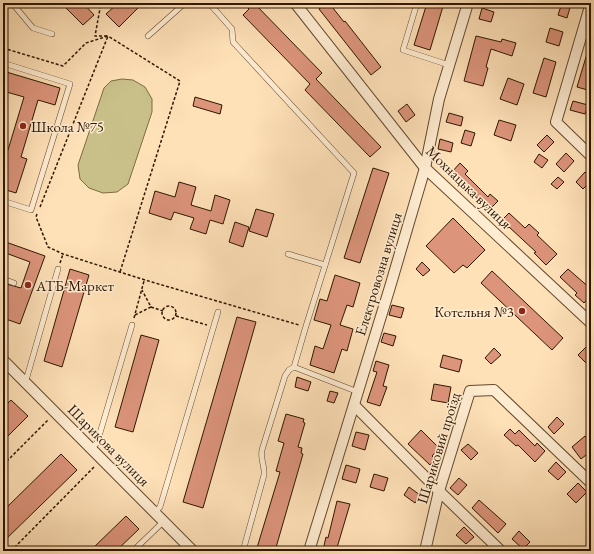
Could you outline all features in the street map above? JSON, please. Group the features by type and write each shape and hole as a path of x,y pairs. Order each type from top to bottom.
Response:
{"street":[{"name":"Мохнацька вулиця","path":"295,3 424,168 591,323"},
{"name":"Електровозна вулиця","path":"309,551 390,287 424,168 439,99 468,3"},
{"path":"591,3 556,122 591,156"},
{"name":"Шарикова вулиця","path":"3,360 193,551"},
{"name":"Шариковий проїзд","path":"425,551 439,491 470,391 494,390 591,483"},
{"path":"354,404 439,491 501,551"}],"lane":[{"path":"12,3 34,28 52,34"},
{"path":"148,36 185,3"},
{"path":"209,3 232,29 233,42 354,173 294,367 289,370 285,376 262,450 261,457 265,467 264,475 242,551"},
{"path":"417,3 403,50 449,65"},
{"path":"3,63 70,84 31,210 3,201"},
{"path":"288,254 325,265"},
{"path":"24,381 27,377 58,269"},
{"path":"3,279 14,283"},
{"path":"155,512 160,507 218,312"},
{"path":"91,448 97,443 132,325"},
{"path":"294,367 358,392"},
{"path":"133,551 164,521"}],"path":[{"path":"101,3 95,36 108,36 180,81 120,272"},
{"path":"3,48 63,66 86,43 108,36"},
{"path":"108,36 36,217 48,247 63,254 145,280 306,326"},
{"path":"58,269 63,254"},
{"path":"132,325 145,280"},
{"path":"142,289 151,307 163,311"},
{"path":"163,311 165,308 172,306 175,309 176,316"},
{"path":"135,315 151,307"},
{"path":"163,311 163,316 168,320 173,320 176,316"},
{"path":"176,316 213,327"},
{"path":"3,465 52,416"},
{"path":"11,551 98,463"}],"shaded area":[{"path":"122,79 133,80 145,87 152,99 152,112 128,184 117,192 103,193 89,188 80,179 78,165 104,88 111,81"}],"building":[{"path":"61,3 83,3 94,15 83,25"},
{"path":"118,3 143,3 119,27 106,14"},
{"path":"243,3 254,3 322,73 316,79 381,147 370,157 305,90 310,84 243,15 249,9"},
{"path":"329,3 344,22 345,21 381,67 371,75 319,9"},
{"path":"427,3 444,3 430,50 414,45"},
{"path":"562,3 571,4 567,18 558,15"},
{"path":"482,8 494,12 491,22 479,19"},
{"path":"550,28 563,32 559,46 546,42"},
{"path":"476,36 501,42 502,39 516,43 512,56 491,49 483,86 464,81"},
{"path":"589,47 591,48 591,91 577,87"},
{"path":"544,58 556,62 546,97 533,93"},
{"name":"Школа №75","path":"3,71 60,88 55,105 38,100 21,157 27,159 16,193 3,189 3,148 8,150 24,97 3,91"},
{"path":"508,78 524,84 517,105 500,99"},
{"path":"195,97 222,105 220,114 193,106"},
{"path":"573,101 588,105 585,114 570,110"},
{"path":"407,104 415,115 406,122 398,111"},
{"path":"449,113 463,117 461,126 446,122"},
{"path":"499,120 516,125 511,141 494,135"},
{"path":"465,130 475,133 471,146 461,143"},
{"path":"547,135 554,142 544,152 537,145"},
{"path":"440,139 453,143 451,152 438,149"},
{"path":"566,153 574,161 564,172 556,164"},
{"path":"539,154 548,160 542,168 534,162"},
{"path":"460,163 468,171 465,174 488,197 490,194 498,201 489,210 451,173"},
{"path":"373,168 389,173 360,263 344,258"},
{"path":"585,172 591,177 591,181 583,189 576,182"},
{"path":"558,177 564,182 557,189 551,184"},
{"path":"179,182 196,187 191,205 211,211 215,195 230,200 223,224 210,220 206,234 190,229 194,218 174,212 171,220 149,213 155,191 175,197"},
{"path":"256,209 274,214 267,237 249,231"},
{"path":"509,213 525,228 529,224 539,233 537,235 557,254 546,265 534,253 536,252 509,227 507,228 500,222"},
{"path":"453,218 485,250 467,268 463,265 454,273 426,246"},
{"path":"235,222 249,227 243,247 229,242"},
{"name":"АТБ-Маркет","path":"3,241 45,256 20,324 3,318 3,283 21,288 30,262 3,252"},
{"path":"422,262 430,270 423,276 416,269"},
{"path":"70,269 89,275 62,367 44,361"},
{"path":"568,269 591,289 591,295 584,303 575,295 577,293 560,277"},
{"name":"Котельня №3","path":"492,271 563,338 552,350 481,283"},
{"path":"335,275 360,283 353,307 347,305 340,325 353,329 347,351 342,349 334,373 310,365 315,346 323,349 331,325 314,320 320,299 327,301"},
{"path":"392,305 404,308 401,318 389,315"},
{"path":"237,317 256,322 203,508 183,502"},
{"path":"384,333 396,336 393,346 381,342"},
{"path":"141,335 159,340 133,432 115,427"},
{"path":"587,346 591,349 591,368 578,355"},
{"path":"494,348 501,355 491,364 485,358"},
{"path":"443,355 462,360 459,372 440,367"},
{"path":"376,361 389,365 383,386 387,387 380,406 367,402 377,372 373,371"},
{"path":"297,377 311,382 308,391 295,387"},
{"path":"434,384 451,387 448,403 431,400"},
{"path":"330,391 338,393 334,403 327,401"},
{"path":"11,400 28,416 3,441 3,408"},
{"path":"286,414 304,419 303,422 305,423 298,447 302,448 301,453 303,454 275,551 256,551 280,472 276,471 284,443 278,441"},
{"path":"557,417 564,424 554,434 548,427"},
{"path":"510,429 515,434 519,430 535,446 537,443 545,451 535,462 518,445 516,446 504,435"},
{"path":"421,430 439,448 432,456 435,459 430,465 408,444"},
{"path":"356,432 369,435 365,450 352,446"},
{"path":"585,436 591,443 591,451 581,459 572,447"},
{"path":"468,444 478,453 471,460 461,450"},
{"path":"61,454 77,470 3,542 3,511"},
{"path":"556,462 566,472 558,480 548,471"},
{"path":"346,465 360,469 356,483 342,479"},
{"path":"374,474 388,478 384,491 370,487"},
{"path":"459,478 467,485 458,495 450,488"},
{"path":"578,483 587,492 576,503 567,494"},
{"path":"409,487 420,495 415,503 404,495"},
{"path":"479,500 506,524 498,533 472,508"},
{"path":"337,501 350,504 336,551 323,550 326,537 328,538"},
{"path":"126,516 139,529 116,551 90,551"},
{"path":"464,527 474,537 466,544 456,535"},
{"path":"519,531 530,542 523,549 512,539"}],"place":[{"name":"Школа №75","path":"23,126"},
{"name":"АТБ-Маркет","path":"28,285"},
{"name":"Котельня №3","path":"522,311"}]}
